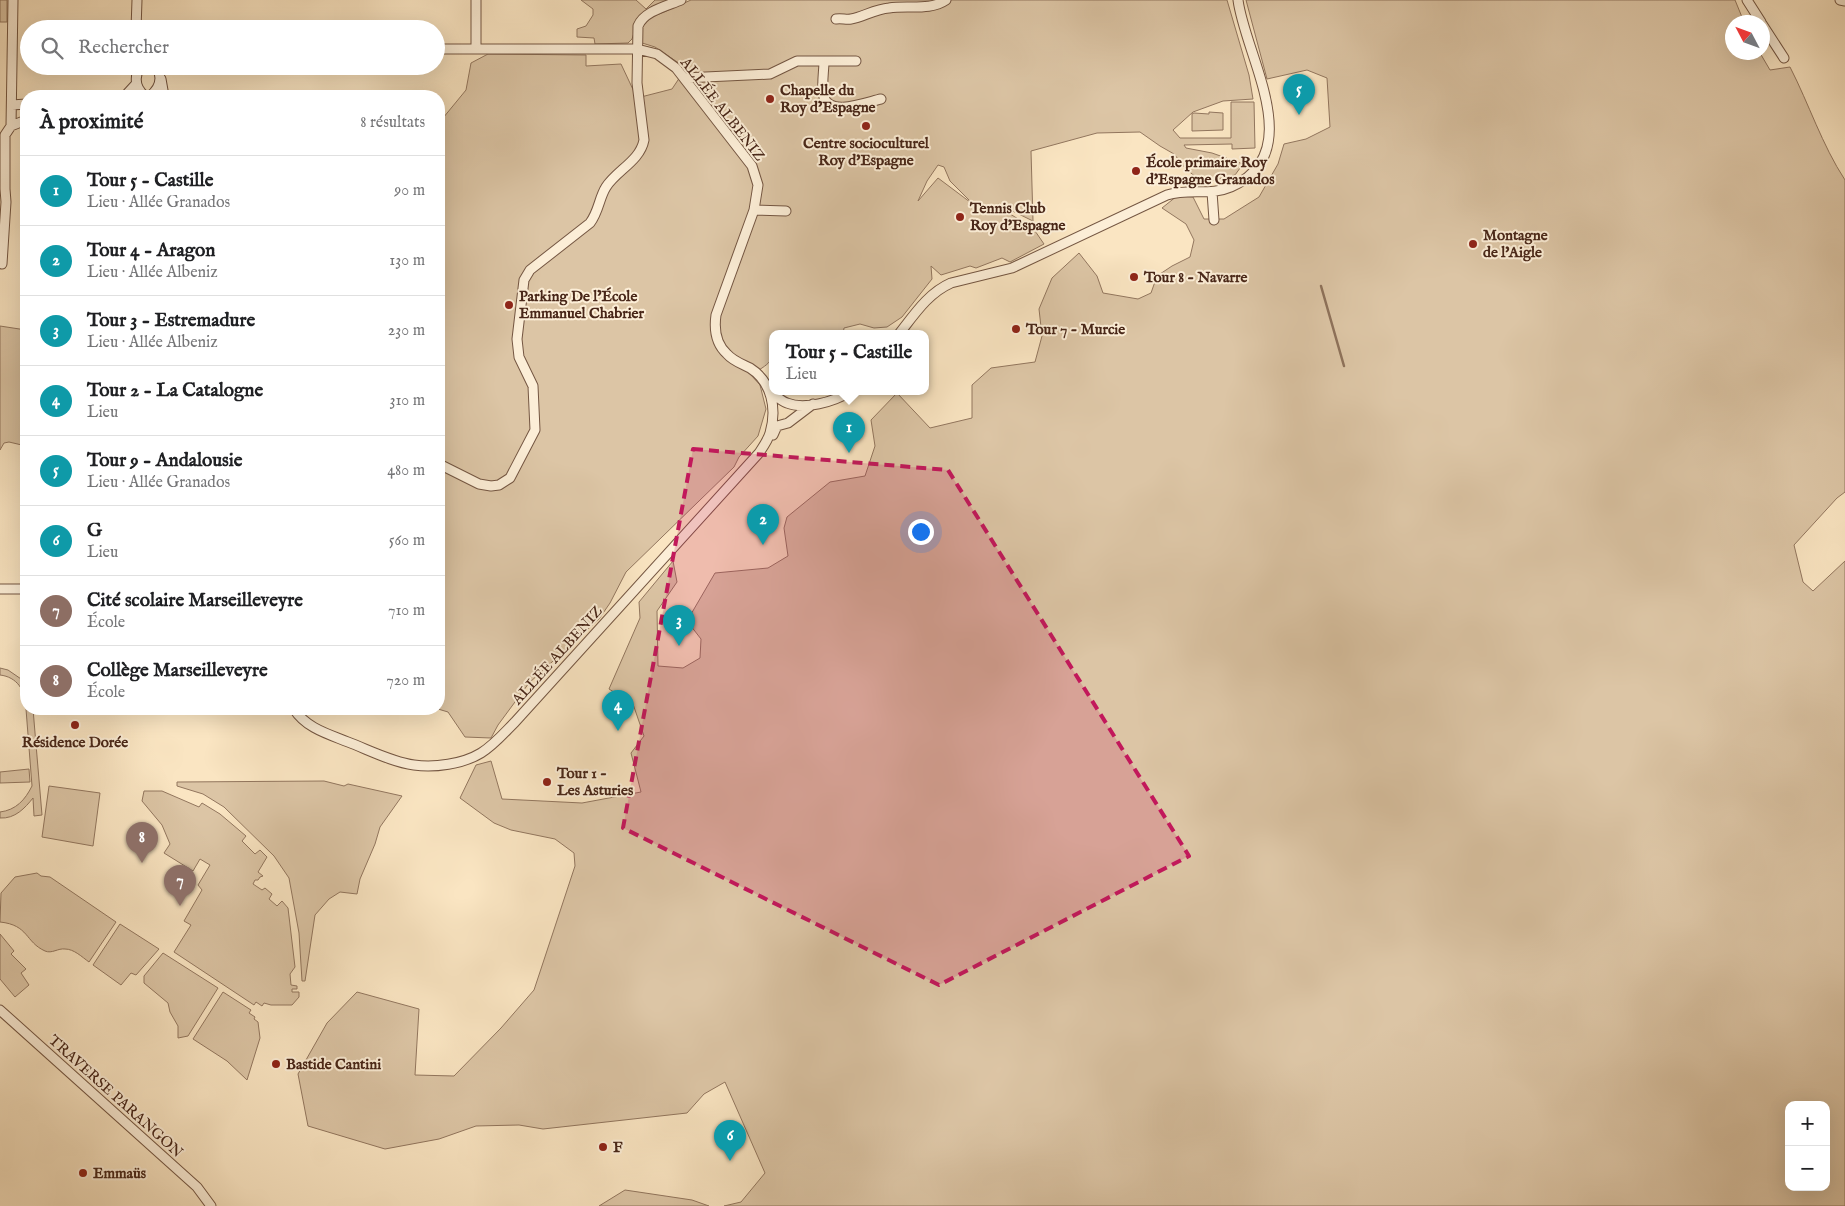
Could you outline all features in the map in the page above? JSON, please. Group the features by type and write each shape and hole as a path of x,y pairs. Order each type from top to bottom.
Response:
{"street":[{"path":"11,126 13,0"},
{"path":"136,0 137,20"},
{"path":"476,0 476,49"},
{"path":"445,467 479,484 499,485 510,478 535,430 533,386 519,357 517,339 524,280 530,270 590,223 597,214 603,193 608,184 636,157 642,148 644,140 637,83 638,26 646,15 681,0"},
{"path":"836,19 850,19 872,11 889,8 938,5 946,0"},
{"path":"902,330 931,295 942,286 1012,268 1167,195 1186,191 1212,192 1230,188 1253,173 1264,156 1270,140 1264,90 1238,0"},
{"path":"1747,0 1757,15"},
{"path":"1840,0 1845,1"},
{"path":"1770,36 1784,58"},
{"name":"ALLÉE ALBENIZ","path":"445,49 637,50 650,52 664,58 676,68 752,166 758,185 754,210 716,315 715,332 725,353 759,375 769,389"},
{"path":"684,78 770,74 797,61 856,61"},
{"path":"824,61 824,97 828,104 838,108 881,99"},
{"path":"137,75 136,84 139,90"},
{"path":"156,90 160,77"},
{"path":"160,77 163,90"},
{"path":"130,90 136,84"},
{"path":"12,105 20,104"},
{"path":"2,264 6,202 3,136 11,126 20,122"},
{"path":"1212,192 1214,220"},
{"path":"754,210 786,211"},
{"name":"ALLÉE ALBENIZ","path":"299,715 304,721 321,731 401,762 414,765 441,765 468,759 480,754 515,722 759,454 770,433 773,402 771,395"},
{"path":"775,395 789,404 813,404 835,399 843,395"},
{"path":"759,454 769,443 777,426 788,423 813,404"},
{"name":"ALLÉE ALBENIZ","path":"772,415 777,426"},
{"path":"0,589 20,589"},
{"name":"TRAVERSE PARANGON","path":"0,1010 197,1187 211,1206"}],"highlighted area":[{"path":"693,449 948,470 1189,856 939,985 623,828"}],"shaded area":[{"path":"0,0 7,0 7,22 0,22"},
{"path":"581,0 636,0 646,9 655,0 670,0 638,21 632,39 628,43 595,44 594,38 577,37 577,29 586,26 593,15 593,9"},
{"path":"691,0 1227,0 1249,75 1253,99 1223,101 1193,112 1173,130 1180,138 1231,138 1231,102 1254,102 1255,148 1232,149 1232,144 1184,145 1186,148 1212,153 1243,164 1235,175 1211,181 1197,178 1186,169 1174,154 1140,132 1097,133 1031,151 1033,221 998,204 997,206 1033,228 1044,244 1010,262 1002,258 976,268 970,266 941,275 931,266 932,279 902,317 887,327 874,328 860,324 844,328 844,330 769,330 769,363 751,375 760,385 766,409 758,436 739,457 734,467 626,572 610,603 599,619 529,683 498,725 491,738 465,737 448,712 445,711 445,116 466,90 471,63 488,54 586,55 586,66 621,64 637,98 672,89 686,68 655,47 639,42 641,29 648,19","holes":["938,165 944,167 950,181 974,205 938,178 918,201 927,181"]},
{"path":"1246,0 1735,0 1741,15 1725,15 1725,60 1764,60 1770,70 1790,67 1822,139 1845,180 1845,492 1837,498 1794,545 1803,582 1813,591 1845,561 1845,1206 724,1206 741,1202 765,1173 725,1082 704,1094 687,1113 543,1129 519,1125 476,1126 439,1139 385,1149 308,1126 298,1074 327,1023 357,992 419,1009 415,1075 454,1076 501,1028 534,990 575,866 574,853 555,839 511,830 494,823 460,798 476,765 491,761 502,799 582,803 641,792 631,753 644,736 633,704 609,689 640,618 639,602 673,561 677,582 657,611 658,666 683,668 700,658 701,639 687,621 715,573 768,568 788,556 784,528 787,517 830,482 865,476 875,446 871,420 895,395 899,395 930,428 972,418 972,385 991,368 1035,362 1042,336 1039,309 1052,278 1079,253 1097,276 1103,293 1138,299 1151,293 1157,276 1190,257 1194,240 1186,224 1162,208 1177,196 1193,197 1204,219 1224,219 1259,197 1278,164 1284,144 1306,139 1330,127 1327,78 1307,70 1267,79"},
{"path":"1209,112 1223,113 1223,130 1192,131 1192,114 1209,114"},
{"path":"0,326 20,329 20,445 4,443 0,450"},
{"path":"0,668 8,670 20,678 20,687 11,678 0,675"},
{"path":"26,715 34,715 42,815 34,816 33,798 15,815 0,818 0,812 11,809 19,804 32,786"},
{"path":"29,769 30,782 0,783 0,772"},
{"path":"324,781 344,786 348,784 402,796 380,827 360,879 357,894 340,892 329,899 315,915 305,981 302,981 299,933 289,878 274,856 224,807 203,794 177,786 177,782"},
{"path":"49,786 100,793 93,846 42,837"},
{"path":"144,791 162,791 199,807 202,803 220,814 246,836 242,841 255,854 260,850 267,857 258,872 263,876 255,880 253,884 262,890 265,888 272,894 269,899 277,906 282,901 288,908 295,967 290,974 291,985 297,986 297,989 292,989 292,992 299,992 299,997 292,1005 264,1003 262,1006 256,1002 254,1005 174,952 191,925 184,921 202,890 198,885 210,865 200,859 193,871 164,853 170,844 162,825 142,801"},
{"path":"37,873 41,876 50,877 116,922 89,962 68,949 45,951 34,943 22,930 0,922 1,893 15,877"},
{"path":"120,924 159,949 136,975 131,973 121,985 93,965"},
{"path":"0,934 14,951 11,954 26,969 21,973 29,985 15,997 0,979"},
{"path":"163,953 218,988 188,1036 178,1038 178,1026 170,1012 168,1003 144,983 144,976"},
{"path":"223,992 251,1010 249,1013 258,1022 260,1038 247,1080 227,1061 193,1039"},
{"path":"625,1190 692,1200 709,1206 599,1206"}],"waterway":[{"path":"1321,286 1344,366"}],"place":[{"name":"Chapelle du Roy d’Espagne","path":"770,99"},
{"name":"Tour 9 - Andalousie","path":"1299,115"},
{"name":"Centre socioculturel Roy d'Espagne","path":"866,126"},
{"name":"École primaire Roy d'Espagne Granados","path":"1136,171"},
{"name":"Tennis Club Roy d'Espagne","path":"960,217"},
{"name":"Montagne de l'Aigle","path":"1473,244"},
{"name":"Tour 8 - Navarre","path":"1134,277"},
{"name":"Parking De l’École Emmanuel Chabrier","path":"509,305"},
{"name":"Tour 7 - Murcie","path":"1016,329"},
{"name":"Tour 5 - Castille","path":"849,453"},
{"name":"Tour 4 - Aragon","path":"763,545"},
{"name":"Tour 3 - Estremadure","path":"679,646"},
{"name":"Résidence Dorée","path":"75,725"},
{"name":"Tour 2 - La Catalogne","path":"618,731"},
{"name":"Tour 1 - Les Asturies","path":"547,782"},
{"name":"Collège Marseilleveyre","path":"142,863"},
{"name":"Cité scolaire Marseilleveyre","path":"180,906"},
{"name":"Bastide Cantini","path":"276,1064"},
{"name":"F","path":"603,1147"},
{"name":"G","path":"730,1161"},
{"name":"Emmaüs","path":"83,1173"}]}
